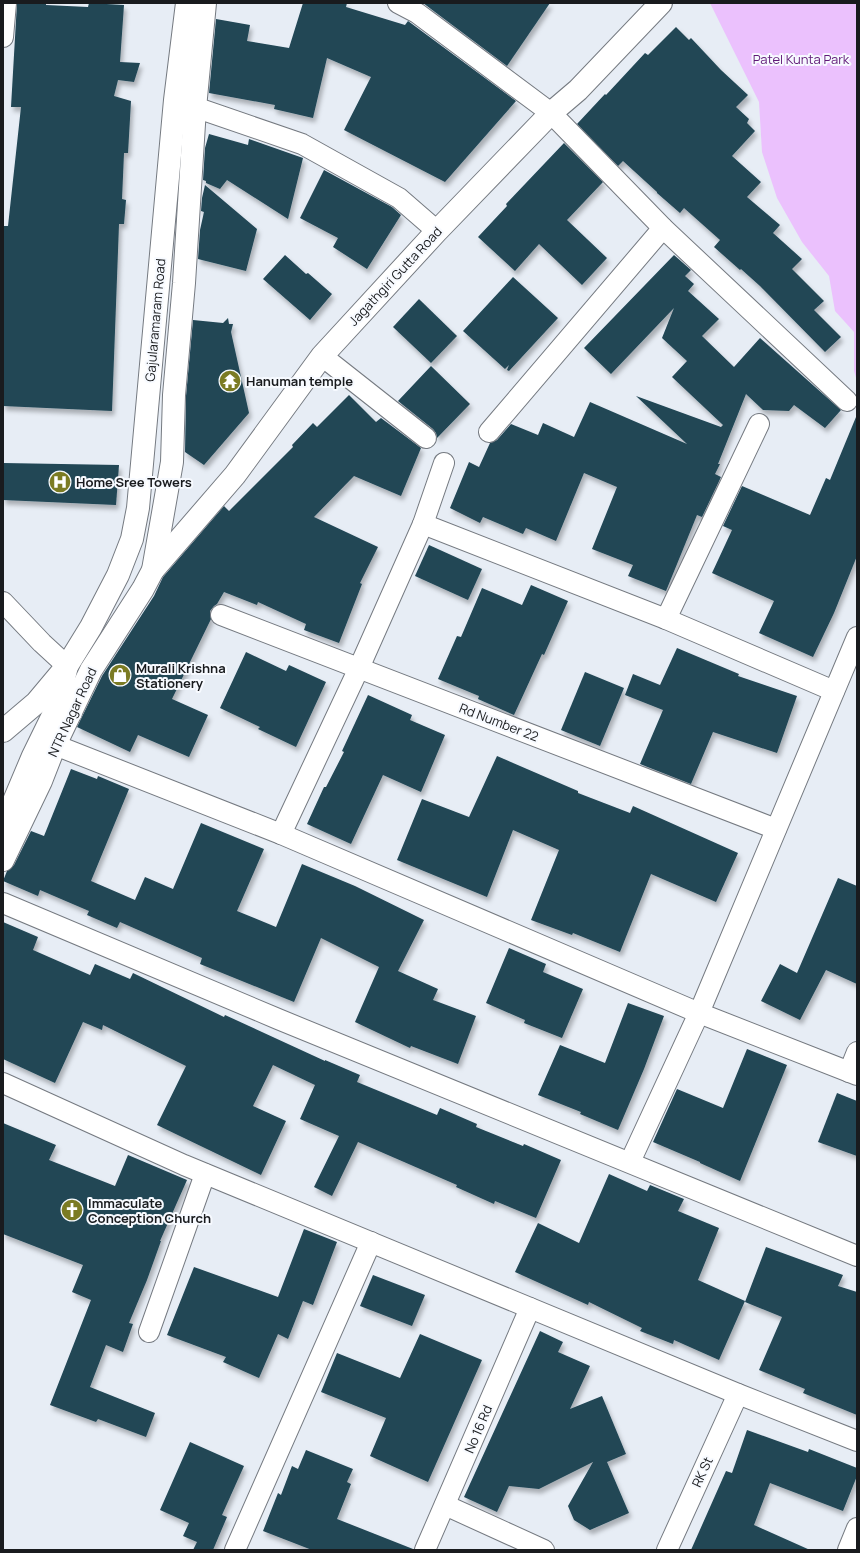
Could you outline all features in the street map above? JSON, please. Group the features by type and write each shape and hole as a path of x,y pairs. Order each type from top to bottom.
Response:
{"main road":[{"name":"Gajularamaram Road","path":"67,666 91,627 118,575 132,539 138,508 175,100 186,3"},
{"name":"Gajularamaram Road","path":"153,570 172,462 174,395 184,283 195,108 205,3"},
{"name":"Jagathgiri Gutta Road","path":"153,570 235,475 322,356 436,231 552,113 578,90 662,3"},
{"name":"NTR Nagar Road","path":"3,860 41,781 55,745 91,670 143,589 153,570"},
{"name":"NTR Nagar Road","path":"3,827 33,756 56,709 67,666"},
{"path":"3,731 36,703 67,666"}],"street":[{"path":"3,37 6,3"},
{"path":"398,3 417,13 552,113 663,228 847,402"},
{"path":"175,100 302,144 399,198 436,231"},
{"path":"489,432 663,228"},
{"path":"322,356 426,438"},
{"path":"666,619 759,424"},
{"path":"281,834 359,668 423,524 444,463"},
{"path":"423,524 666,619 834,691"},
{"path":"3,602 42,643 67,666"},
{"name":"Rd Number 22","path":"221,615 776,829"},
{"path":"630,1162 699,1013 857,637"},
{"path":"55,745 281,834 699,1013 853,1073 857,1052"},
{"path":"3,904 271,1016 857,1256"},
{"path":"3,1083 205,1174 738,1394 857,1441"},
{"path":"149,1332 205,1174"},
{"path":"235,1550 371,1242"},
{"name":"No 16 Rd","path":"426,1550 530,1308"},
{"name":"RK St","path":"667,1550 738,1394"},
{"path":"445,1505 544,1550"},
{"path":"848,1550 857,1528"}],"green space":[{"name":"Patel Kunta Park","path":"710,3 857,3 857,381 854,371 854,332 835,311 829,276 802,242 777,198 762,152 759,102"}],"building":[{"path":"17,3 46,3 46,5 88,7 89,3 124,5 120,62 140,63 134,82 118,80 114,96 131,101 128,153 124,153 122,199 126,200 124,224 119,224 112,411 3,406 3,226 8,226 21,107 11,107"},
{"path":"303,3 347,3 346,7 405,25 408,21 516,101 445,182 344,130 371,77 327,58 313,118 274,109 275,105 209,93 216,19 250,25 247,41 289,48"},
{"path":"423,3 550,3 507,66"},
{"path":"676,27 689,40 691,38 721,70 748,95 736,107 749,119 747,123 755,131 732,156 761,182 747,197 780,225 773,233 802,259 792,269 824,301 814,310 841,337 825,352 760,286 714,247 720,240 684,208 680,213 623,161 618,166 577,124 645,53 648,55"},
{"path":"209,134 248,145 249,139 303,158 288,219 227,180 220,189 206,183 206,181 203,180 205,148"},
{"path":"564,143 603,182 567,220 607,258 582,285 539,244 515,271 478,237 507,206 506,204"},
{"path":"324,170 392,207 401,215 367,269 333,247 338,238 300,218"},
{"path":"205,185 257,229 246,271 198,259 200,230 204,212 201,211 202,198"},
{"path":"285,255 306,274 308,273 332,294 310,320 263,279"},
{"path":"674,255 691,270 685,276 694,284 688,291 719,319 702,336 734,367 760,338 841,410 825,428 794,405 789,411 763,410 746,394 718,464 720,464 715,474 721,477 702,517 697,515 666,591 628,576 633,565 592,549 617,487 584,473 556,541 526,528 523,534 483,517 480,523 450,508 469,462 479,467 490,443 497,440 511,424 538,435 543,423 574,437 590,402 687,444 636,396 721,427 723,425 672,377 687,361 662,338 674,308 611,374 584,348"},
{"path":"513,277 558,318 509,371 507,370 509,365 505,369 463,331"},
{"path":"419,299 457,336 431,363 393,327"},
{"path":"228,318 229,324 233,324 231,332 249,413 204,465 185,452 186,396 193,320 223,323"},
{"path":"431,366 470,404 437,438 433,429 398,401"},
{"path":"349,395 376,422 381,418 421,448 401,496 354,476 314,517 378,547 360,583 362,584 339,643 304,630 306,624 258,602 257,605 224,592 217,604 210,611 211,619 172,699 208,715 189,757 138,735 130,752 77,727 102,676 154,596 163,577 224,506 229,511 293,447 292,445 313,423 317,427"},
{"path":"856,417 857,556 834,613 813,657 759,633 774,601 712,573 732,530 723,526 742,486 810,515 826,478 830,480"},
{"name":"Home Sree Towers","path":"3,463 119,465 116,505 3,500"},
{"path":"429,545 482,569 468,600 415,576"},
{"path":"531,585 568,601 544,655 542,654 514,715 478,699 479,696 438,679 457,636 461,637 482,588 522,605"},
{"path":"677,648 739,674 738,676 797,696 777,753 713,732 691,784 640,764 663,710 625,695 633,674 660,685"},
{"path":"246,652 286,671 289,665 326,682 296,747 258,729 260,727 220,708"},
{"path":"585,672 624,688 600,746 561,730"},
{"path":"368,695 412,715 410,720 445,735 421,792 383,775 351,844 307,824 324,787 326,787 344,752 342,751"},
{"path":"497,756 578,791 578,793 630,813 633,806 738,853 716,902 651,874 620,952 573,933 572,935 531,920 559,850 513,830 487,897 397,860 422,799 469,817"},
{"path":"71,769 97,779 98,776 129,789 91,881 135,900 145,877 173,889 201,823 264,849 237,911 276,927 302,864 355,886 424,920 398,971 438,989 433,1000 476,1016 458,1064 411,1046 410,1048 355,1022 379,967 321,938 294,1002 200,964 202,958 120,922 117,928 87,915 89,911 40,890 38,896 3,881 7,871 14,865 31,831 44,836"},
{"path":"838,878 857,886 857,984 826,970 800,1020 761,1001 780,964 797,973"},
{"path":"3,922 38,937 33,950 90,975 95,964 130,979 133,973 224,1017 225,1015 325,1061 360,1075 357,1082 437,1115 440,1108 477,1124 476,1127 523,1146 524,1144 561,1160 536,1218 495,1201 494,1204 456,1187 457,1185 358,1142 332,1196 314,1187 339,1136 300,1119 315,1085 273,1065 253,1106 286,1121 261,1175 157,1125 186,1066 103,1025 102,1030 83,1022 55,1083 3,1059"},
{"path":"509,948 546,964 543,972 583,989 562,1038 524,1023 525,1020 486,1003"},
{"path":"628,1003 664,1016 644,1069 618,1130 580,1114 581,1112 538,1095 560,1045 605,1063"},
{"path":"747,1049 787,1065 740,1181 653,1142 677,1089 723,1108"},
{"path":"837,1093 857,1101 857,1156 818,1142"},
{"path":"3,1123 56,1145 49,1160 115,1186 128,1155 187,1180 160,1241 147,1280 129,1323 133,1324 123,1352 106,1345 90,1387 155,1413 146,1437 98,1419 96,1422 50,1405 91,1300 72,1292 83,1265 3,1234"},
{"path":"609,1174 647,1191 650,1185 684,1199 678,1211 719,1228 698,1280 745,1301 719,1360 674,1340 673,1344 640,1331 642,1328 589,1302 588,1305 515,1272 538,1223 579,1243"},
{"path":"304,1229 337,1242 313,1305 303,1301 288,1339 278,1334 259,1378 223,1362 226,1357 167,1335 194,1267 278,1297"},
{"path":"766,1247 843,1275 838,1286 857,1292 857,1415 803,1393 805,1389 759,1370 782,1317 745,1302"},
{"path":"373,1275 425,1295 412,1326 360,1306"},
{"path":"540,1331 563,1342 558,1352 590,1366 570,1409 602,1396 626,1454 607,1462 629,1513 590,1530 574,1520 568,1506 593,1462 539,1489 509,1486 497,1512 464,1497"},
{"path":"420,1334 482,1360 428,1482 370,1456 386,1418 321,1392 337,1353 400,1378"},
{"path":"747,1430 808,1452 809,1449 857,1468 857,1476 843,1511 770,1483 754,1525 810,1550 691,1550 726,1471 732,1473"},
{"path":"190,1442 244,1466 222,1515 227,1517 213,1550 193,1550 197,1542 183,1536 189,1523 160,1510"},
{"path":"306,1450 353,1469 347,1482 351,1484 337,1519 413,1550 312,1550 263,1531 278,1493 281,1495 292,1466 298,1469"}],"place":[{"name":"Hanuman temple","path":"230,381"},
{"name":"Home Sree Towers","path":"60,482"},
{"name":"Murali Krishna Stationery","path":"120,675"},
{"name":"Immaculate Conception Church","path":"72,1210"}]}
